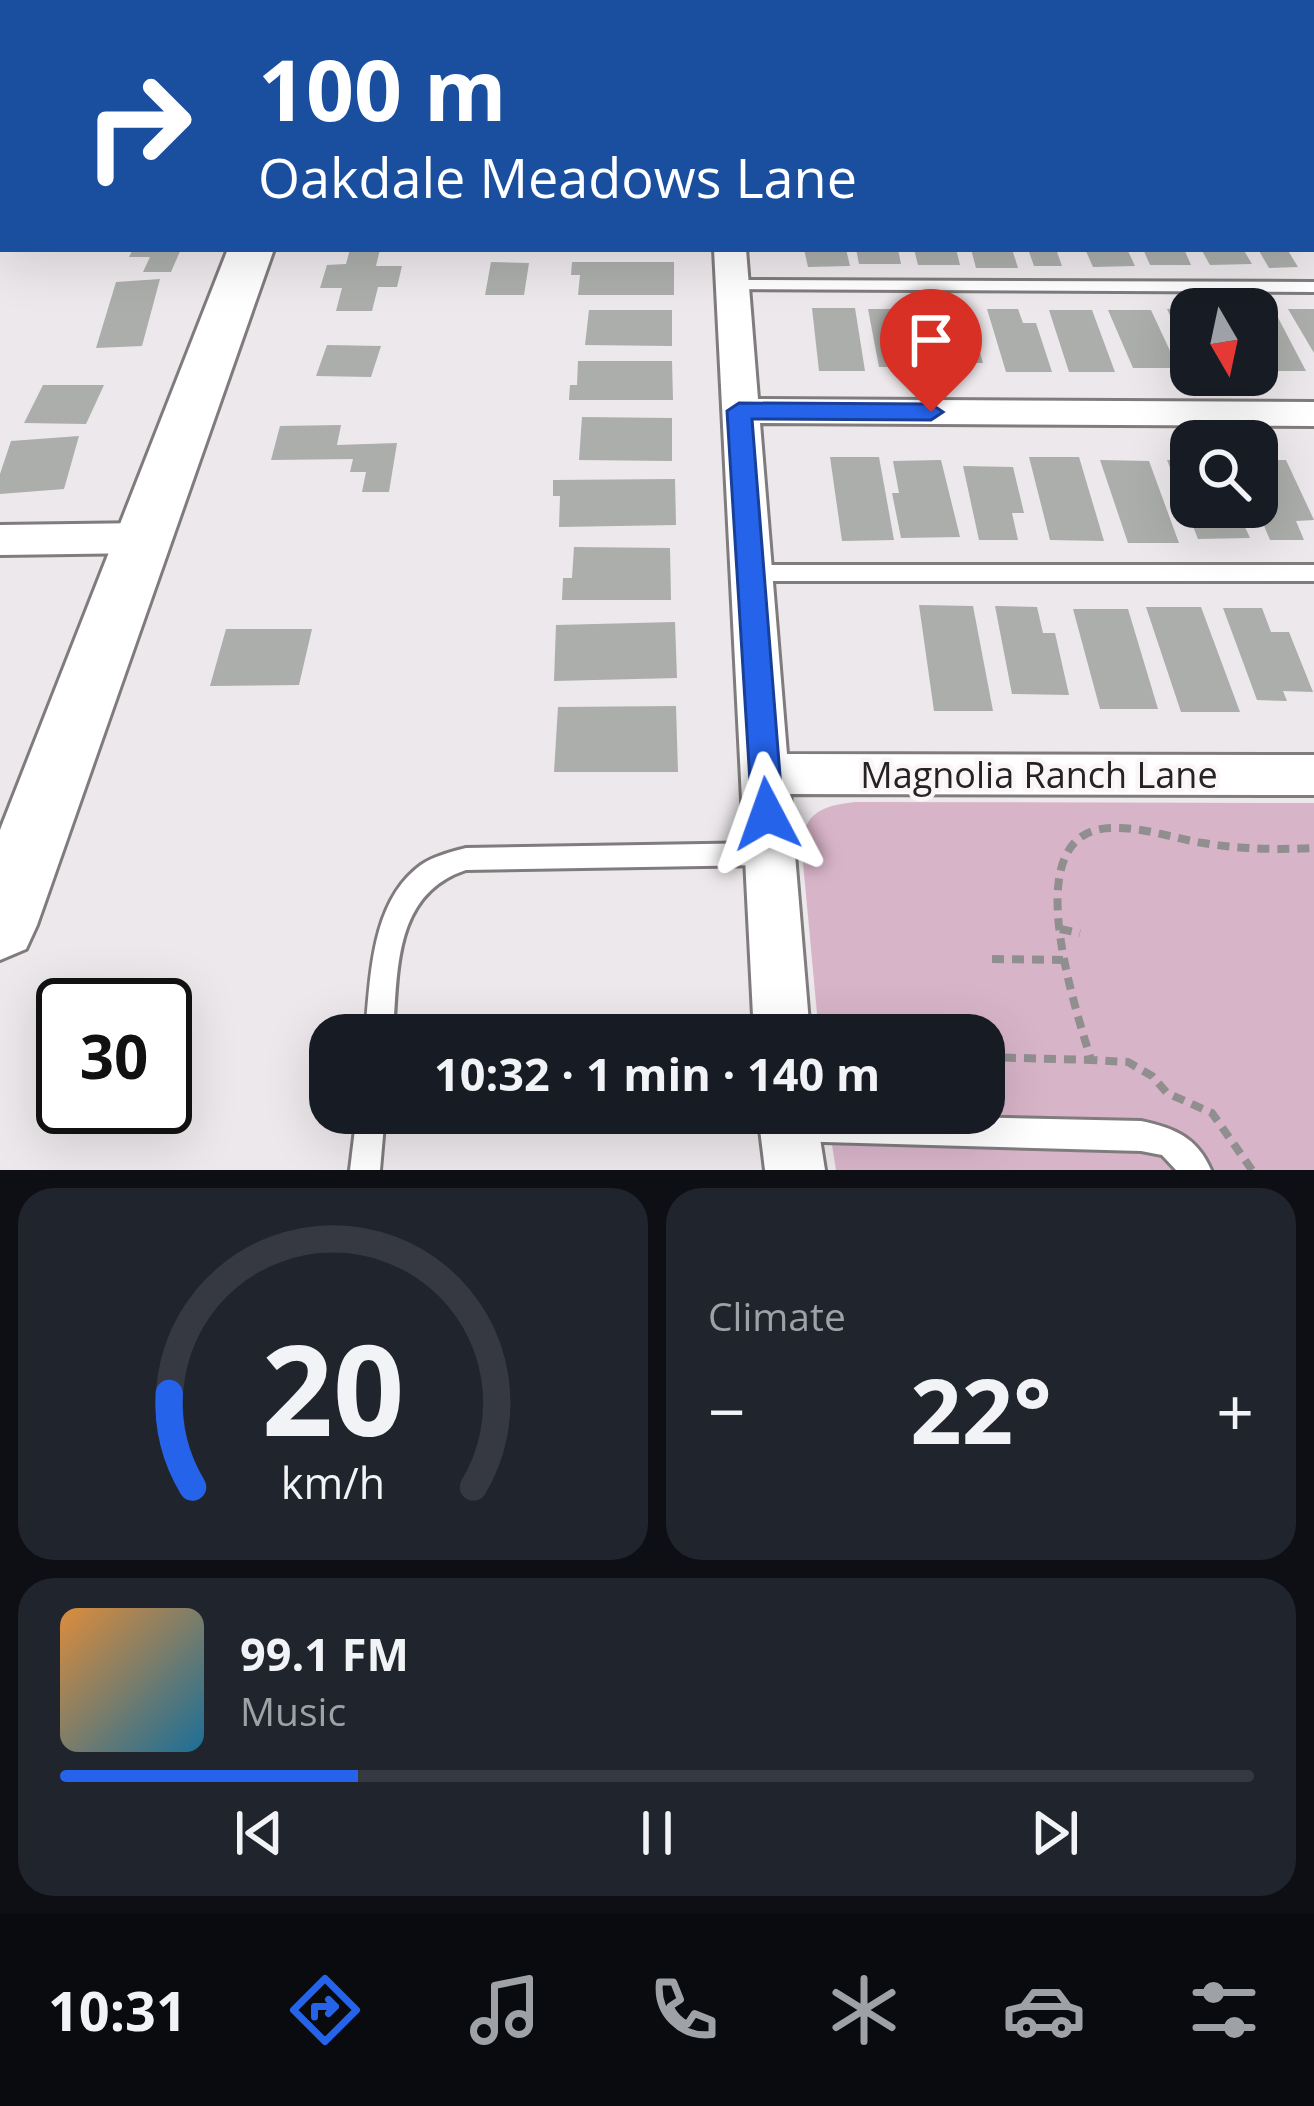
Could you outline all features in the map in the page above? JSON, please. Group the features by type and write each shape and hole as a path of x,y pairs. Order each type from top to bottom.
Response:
{"main road":[{"path":"0,925 250,252"}],"street":[{"path":"731,267 781,1014"},
{"path":"739,411 1314,414"},
{"path":"0,540 146,538"},
{"name":"Magnolia Ranch Lane","path":"765,774 1314,776"}],"lane":[{"path":"731,267 1314,287"},
{"path":"752,573 1314,574"},
{"path":"381,1014 388,946 405,900 430,873 466,859 770,854"},
{"path":"365,1170 369,1134"},
{"path":"790,1137 1141,1136 1170,1142 1196,1170"}],"path":[{"path":"1091,1060 1063,960 1060,929 1065,858 1071,840 1085,832 1111,829 1249,848 1314,848"},
{"path":"1060,929 1080,933"},
{"path":"992,958 1063,960"},
{"path":"1005,1058 1128,1062 1153,1076 1167,1093 1212,1113 1252,1170"}],"shaded area":[{"path":"1314,803 1314,1170 836,1170 830,1134 1005,1134 1005,1014 817,1014 801,841 808,822 835,805"}],"building":[{"path":"132,252 180,252 171,272 143,272 150,257 129,257"},
{"path":"349,252 379,252 376,266 402,266 397,287 378,287 372,311 336,311 342,288 320,288 327,265 346,264"},
{"path":"805,252 847,252 850,266 808,267"},
{"path":"857,252 899,252 901,264 859,264"},
{"path":"915,252 957,252 960,265 918,265"},
{"path":"972,252 1013,252 1018,268 976,268"},
{"path":"1029,252 1057,252 1062,266 1034,266"},
{"path":"1086,252 1128,252 1135,266 1093,267"},
{"path":"1144,252 1185,252 1191,265 1150,265"},
{"path":"1203,252 1245,252 1252,264 1210,265"},
{"path":"1260,252 1289,252 1298,267 1269,268"},
{"path":"491,262 529,263 524,295 485,295"},
{"path":"572,262 674,262 674,295 578,295 580,275 571,275"},
{"path":"160,279 142,346 96,348 116,282"},
{"path":"812,308 855,308 865,371 819,371"},
{"path":"925,308 959,308 963,325 972,325 983,363 938,363"},
{"path":"868,309 912,309 924,367 879,367"},
{"path":"987,309 1018,309 1023,323 1036,323 1052,372 1006,372"},
{"path":"1288,309 1314,309 1314,353"},
{"path":"589,310 672,310 672,346 585,345"},
{"path":"1049,310 1092,310 1115,372 1069,372"},
{"path":"1108,310 1151,310 1170,351 1170,368 1133,368"},
{"path":"1278,318 1306,371 1278,371"},
{"path":"327,345 381,346 371,377 316,376"},
{"path":"578,361 672,361 673,400 569,400 570,385 577,385"},
{"path":"43,385 104,385 86,424 24,423"},
{"path":"582,417 672,418 672,461 579,460"},
{"path":"341,425 337,445 397,443 389,492 362,492 366,472 350,472 353,459 271,460 280,426"},
{"path":"79,436 64,489 0,494 0,474 11,441"},
{"path":"830,457 879,457 894,540 842,541"},
{"path":"1029,457 1079,457 1104,541 1050,540"},
{"path":"941,460 960,537 901,538 892,493 899,493 893,461"},
{"path":"1100,460 1149,461 1179,543 1128,543"},
{"path":"1278,460 1286,460 1314,520 1296,521 1304,540 1270,540 1265,528 1278,528"},
{"path":"963,466 1013,467 1024,513 1012,513 1018,540 979,540"},
{"path":"675,479 676,525 559,527 560,496 553,496 553,480"},
{"path":"1194,528 1245,528 1250,538 1198,539"},
{"path":"574,547 670,548 671,600 562,600 563,578 572,578"},
{"path":"919,605 973,606 993,711 934,711"},
{"path":"995,606 1037,607 1043,633 1055,633 1069,695 1012,694"},
{"path":"1146,607 1201,607 1240,712 1181,712"},
{"path":"1223,608 1262,608 1271,632 1289,632 1313,692 1283,691 1287,701 1257,700"},
{"path":"1073,609 1128,609 1158,709 1100,709"},
{"path":"675,622 677,678 554,681 556,625"},
{"path":"226,629 312,629 299,685 210,686"},
{"path":"676,706 678,772 554,772 558,707"}],"route":[{"path":"767,814 739,411 931,412"}]}
